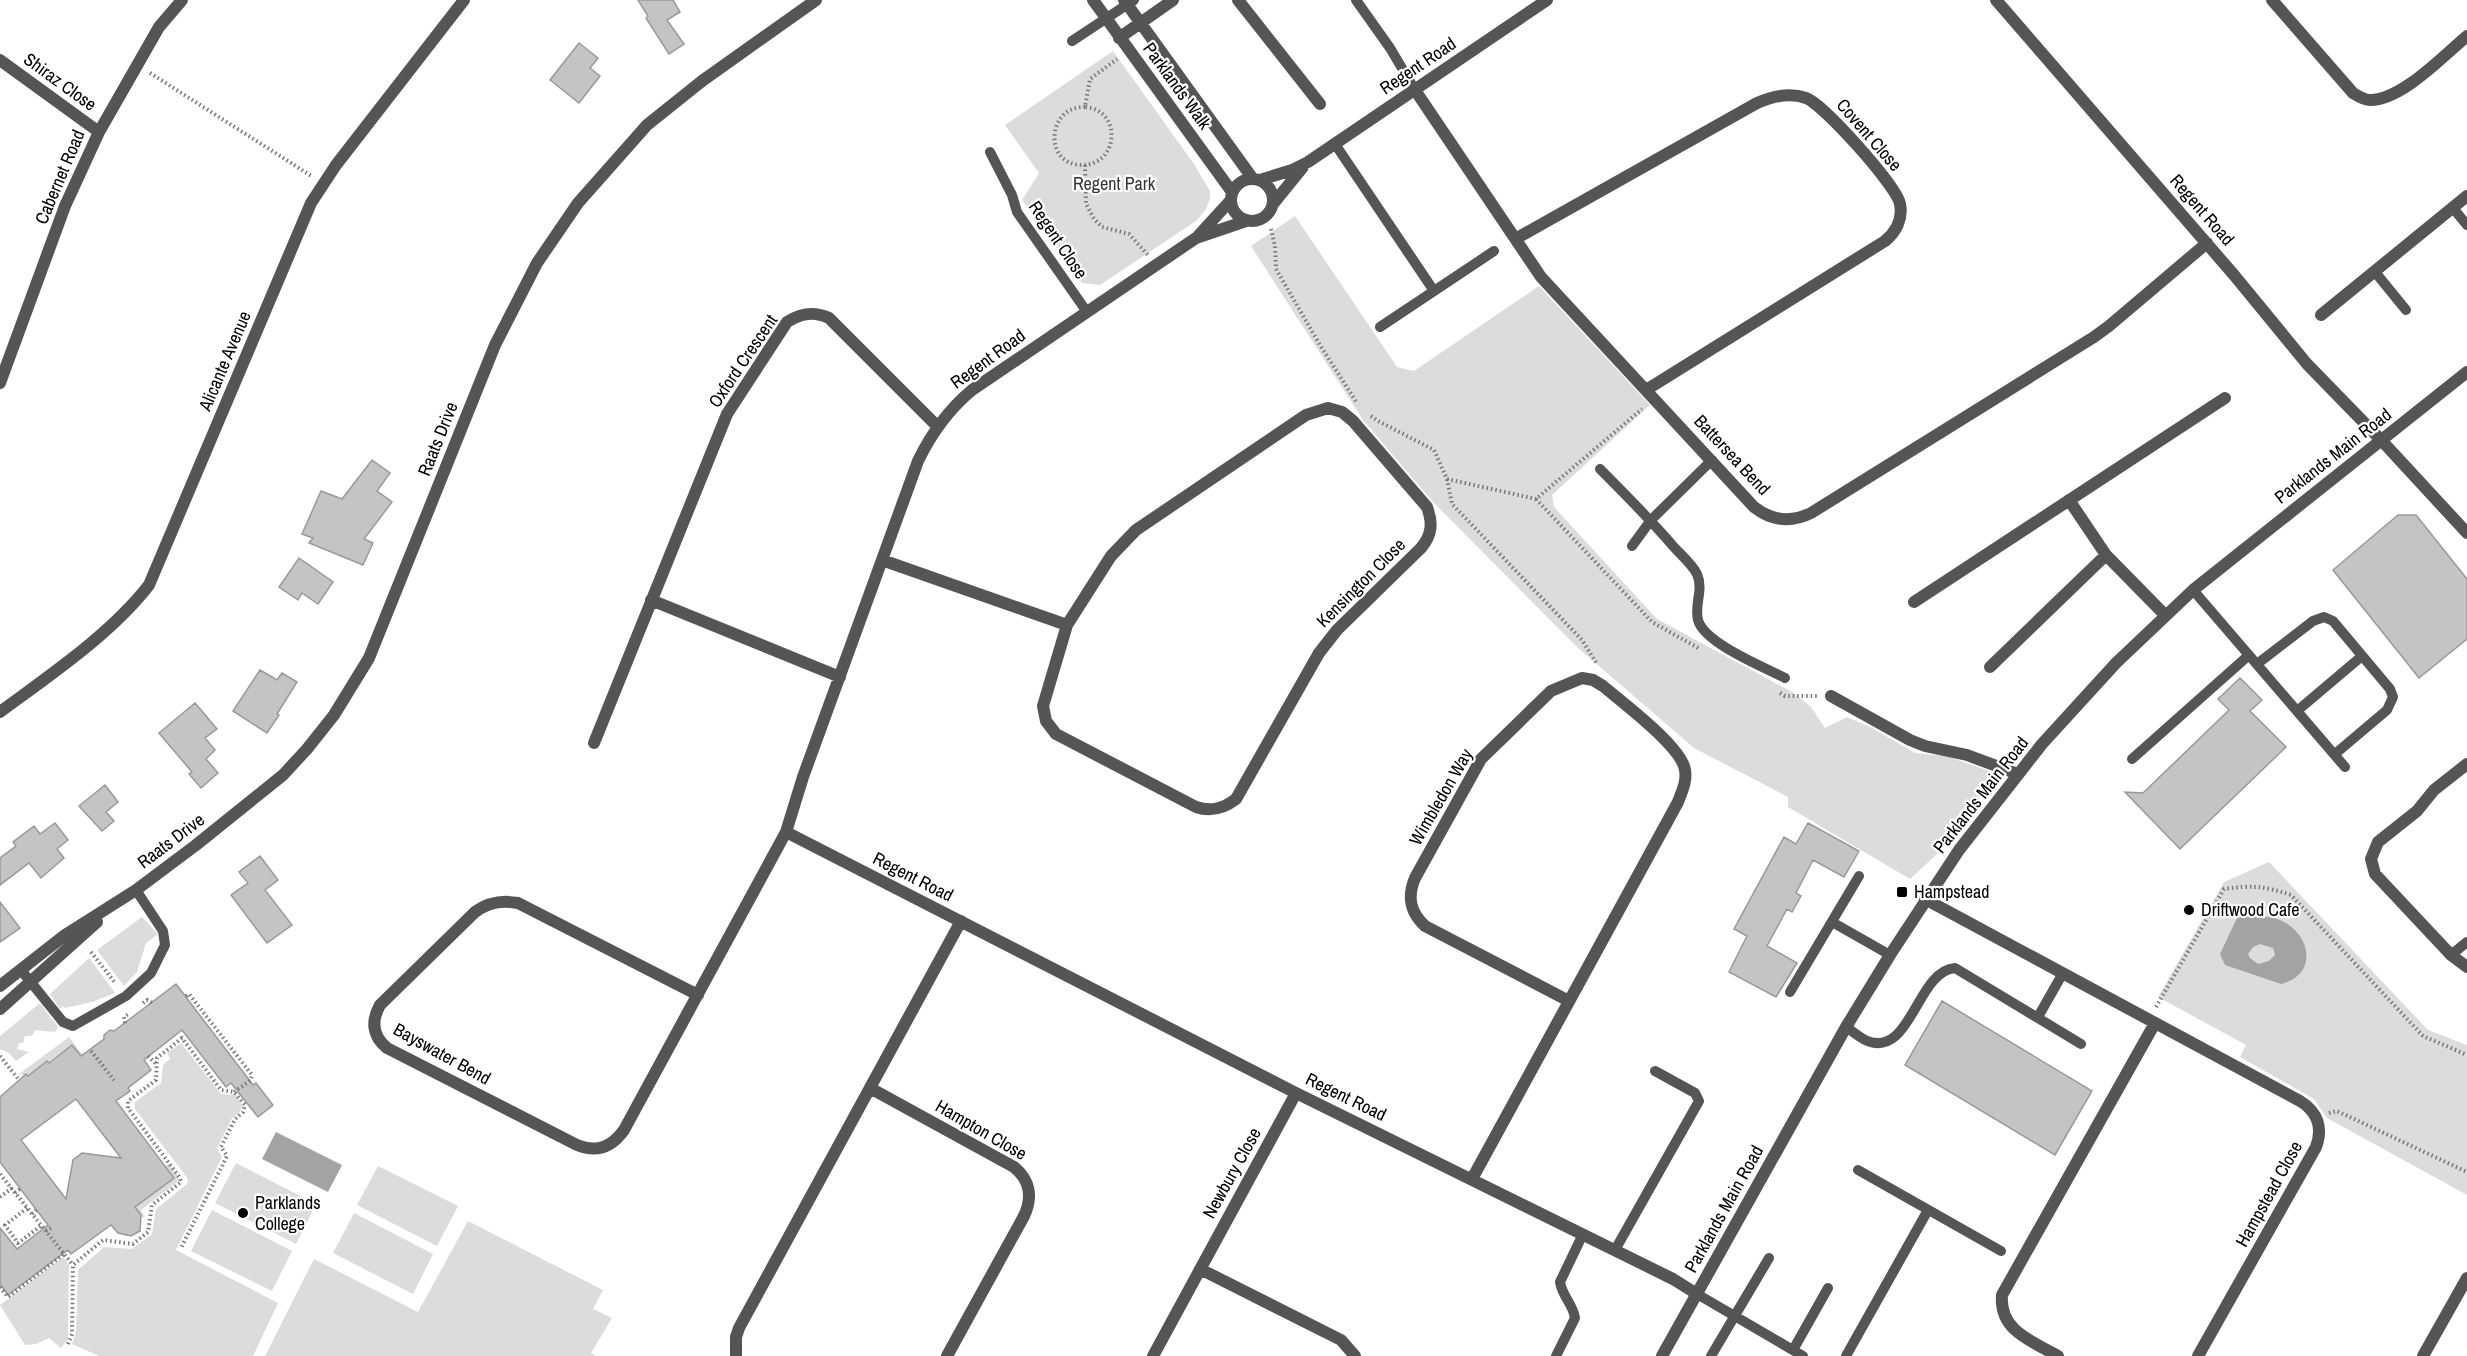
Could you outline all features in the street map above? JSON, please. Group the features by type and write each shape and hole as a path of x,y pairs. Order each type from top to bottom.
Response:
{"street":[{"name":"Cabernet Road","path":"0,383 65,206 99,132 159,27 182,0"},
{"name":"Alicante Avenue","path":"0,712 80,652 140,597 149,585 311,203 323,184 464,0"},
{"name":"Raats Drive","path":"0,986 65,935 115,905 196,845 283,775 321,732 346,697 369,658 491,354 515,302 537,263 578,203 647,125 702,81 816,0"},
{"name":"Parklands Walk","path":"1093,0 1231,196"},
{"path":"1119,38 1173,0"},
{"path":"1238,0 1320,104"},
{"name":"Regent Road","path":"1256,179 1292,170 1308,162 1547,0"},
{"name":"Regent Road","path":"1996,0 2207,243 2307,364 2467,533"},
{"path":"2272,0 2353,93 2363,99 2385,97 2402,89 2467,36"},
{"name":"Parklands Walk","path":"1128,2 1140,23 1256,179"},
{"name":"Shiraz Close","path":"0,60 99,132"},
{"name":"Battersea Bend","path":"1415,90 1517,238 1541,277 1761,512 1778,519 1803,517 2109,326 2207,243"},
{"name":"Covent Close","path":"1517,238 1757,103 1781,94 1806,98 1825,110 1895,191 1900,205 1899,221 1885,241 1650,394"},
{"name":"Regent Road","path":"1273,204 1308,162"},
{"path":"1256,179 1271,189 1273,204 1266,216 1260,220 1246,221 1235,213 1231,196 1244,180 1256,179"},
{"name":"Regent Road","path":"1196,238 1231,196"},
{"path":"2321,315 2467,196"},
{"name":"Regent Road","path":"1246,221 1196,238 972,390 947,413 937,426 918,461 786,832 1296,1093 1673,1279 1697,1294"},
{"name":"Oxford Crescent","path":"594,744 727,414 782,329 794,317 811,313 829,318 937,426"},
{"name":"Parklands Main Road","path":"1662,1356 1846,1027 1890,955 1959,850 2018,774 2079,703 2165,615 2193,590 2467,372"},
{"path":"1914,602 2225,398"},
{"name":"Kensington Close","path":"1328,408 1348,416 1427,507 1430,516 1430,534 1426,541 1336,630 1319,653 1242,792 1236,799 1218,809 1196,807 1062,738 1050,728 1044,713 1044,698 1067,625 1105,565 1128,536 1312,411 1328,408"},
{"path":"2069,500 2106,555 2165,615"},
{"path":"1990,667 2106,555"},
{"path":"882,560 1067,625"},
{"path":"651,600 840,677"},
{"name":"Wimbledon Way","path":"1569,1001 1425,926 1414,913 1410,896 1414,878 1480,759 1551,691 1582,678 1593,680"},
{"path":"1472,1179 1686,784 1682,758 1671,745 1604,686 1593,680"},
{"path":"1831,696 1910,740 1925,746 1967,755 2018,774"},
{"path":"2467,764 2434,790 2417,810 2378,842 2371,859 2375,874 2451,955 2467,967"},
{"name":"Bayswater Bend","path":"698,995 518,903 499,901 475,912 380,1005 374,1020 374,1029 381,1043 387,1048 577,1145 594,1149 612,1144 624,1130 698,995 786,832"},
{"path":"1925,899 2300,1101 2307,1105 2316,1117"},
{"name":"Raats Drive","path":"0,1008 115,905"},
{"path":"736,1356 735,1337 739,1328 961,921"},
{"path":"2058,1356 2020,1335 2009,1325 2002,1312 2002,1295 2155,1023"},
{"name":"Hampton Close","path":"870,1088 1014,1167 1021,1173 1029,1189 1030,1198 1024,1216 947,1356"},
{"name":"Newbury Close","path":"1153,1356 1296,1093"},
{"name":"Hampstead Close","path":"2198,1356 2316,1147 2320,1132 2316,1117"},
{"path":"1200,1269 1341,1340 1355,1356"},
{"path":"2423,1356 2467,1278"}],"lane":[{"path":"1356,0 1390,48 1415,90"},
{"path":"1072,41 1128,2"},
{"path":"1335,144 1434,291"},
{"name":"Regent Close","path":"990,152 1012,195 1017,212 1087,312"},
{"path":"2453,208 2467,225"},
{"path":"1380,327 1494,251"},
{"path":"2375,272 2406,310"},
{"path":"1632,546 1651,520 1712,460"},
{"path":"1600,469 1651,520 1696,573 1700,587 1696,612 1701,627 1707,634 1728,648 1785,678"},
{"path":"2193,590 2345,767"},
{"path":"2256,664 2313,621 2324,617 2333,621 2390,689 2393,700 2387,710 2335,754"},
{"path":"2132,759 2249,655"},
{"path":"2297,711 2362,656"},
{"path":"1790,992 1859,876"},
{"path":"21,970 63,1022 73,1026 108,1009 151,973 165,945 163,931 136,890"},
{"path":"1832,922 1890,955"},
{"path":"2451,955 2467,942"},
{"path":"1846,1027 1865,1040 1873,1042 1892,1039 1935,978 1945,970 1955,968 2081,1044"},
{"path":"2038,1017 2063,973"},
{"path":"1615,1250 1699,1101 1695,1094 1655,1071"},
{"path":"1858,1170 2001,1251"},
{"path":"1846,1356 1928,1210"},
{"path":"1556,1356 1575,1318 1560,1282 1583,1234"},
{"path":"1711,1356 1769,1258"},
{"path":"1697,1294 1798,1353 1828,1288"}],"path":[{"path":"1085,107 1090,79 1120,57"},
{"path":"138,65 323,184"},
{"path":"1085,107 1097,110 1105,116 1113,133 1109,151 1102,158 1085,165 1068,161 1056,149 1054,141 1057,123 1062,115 1070,110 1085,107"},
{"path":"1085,165 1086,204 1094,219 1102,227 1128,234 1149,255"},
{"path":"1271,229 1275,246 1276,269 1320,345 1358,404 1378,422 1434,450 1447,480 1452,504 1582,640 1593,659 1603,670 1593,680"},
{"path":"1536,499 1650,394"},
{"path":"1447,480 1536,499 1652,622 1703,651"},
{"path":"1775,690 1785,696 1831,696"},
{"path":"2155,1023 2156,1007 2224,889 2268,887 2291,895 2423,1036 2467,1055"},
{"path":"91,952 126,996"},
{"path":"186,996 189,994 227,1046 252,1075 251,1080 234,1092"},
{"path":"175,1035 179,1040"},
{"path":"128,1101 156,1080 156,1058 182,1038 221,1090 234,1092 245,1105 221,1147 227,1156 181,1248"},
{"path":"91,1051 114,1080"},
{"path":"0,1056 19,1080"},
{"path":"148,1056 157,1065"},
{"path":"73,1265 103,1240 133,1244 148,1232 152,1205 181,1182 163,1160 128,1108 125,1095"},
{"path":"2316,1117 2337,1111 2467,1172"},
{"path":"0,1174 73,1265 72,1334 68,1344"},
{"path":"0,1197 20,1189"},
{"path":"27,1208 4,1225 18,1243 41,1226"},
{"path":"32,1214 36,1210"},
{"path":"46,1231 51,1228"},
{"path":"0,1287 8,1297 64,1254"}],"green space":[{"name":"Regent Park","path":"1113,51 1194,164 1210,191 1210,199 1206,209 1196,221 1100,285 1082,283 1022,200 1039,173 1005,125"},
{"path":"1295,216 1397,367 1414,371 1539,286 1650,405 1552,495 1554,507 1657,619 1794,693 1811,707 1825,728 1847,717 1872,728 1915,753 1946,756 1998,774 1936,855 1910,879 1788,807 1788,797 1694,748 1577,647 1433,502 1363,420 1251,246"},
{"path":"2269,862 2428,1030 2467,1045 2467,1195 2327,1118 2314,1099 2240,1057 2246,1045 2158,997 2224,882"},
{"path":"142,917 158,934 146,943 137,972 124,986 97,950"},
{"path":"89,958 115,993 92,1002 65,1008 63,1006 60,1009 50,994"},
{"path":"40,1003 58,1027 55,1032 35,1030 32,1036 25,1036 23,1043 19,1043 17,1049 29,1052 16,1061 9,1053 0,1049 0,1036"},
{"path":"69,1037 82,1054 86,1052 107,1091 72,1045 28,1076 19,1074"},
{"path":"181,1043 221,1094 236,1095 242,1105 240,1112 232,1118 217,1148 222,1157 176,1250 278,1303 253,1356 99,1356 72,1344 76,1332 78,1270 104,1247 132,1249 152,1234 156,1209 187,1184 188,1179 135,1109 135,1102 161,1083 163,1065 170,1059 167,1053"},
{"path":"236,1163 316,1204 296,1244 215,1203"},
{"path":"169,1164 178,1176 177,1182 141,1210 145,1217 143,1218 124,1193 151,1195 174,1178 165,1166"},
{"path":"378,1166 458,1206 437,1246 357,1205"},
{"path":"212,1210 292,1251 272,1291 191,1251"},
{"path":"354,1213 433,1254 413,1294 333,1253"},
{"path":"468,1221 603,1290 593,1309 612,1318 591,1353 596,1356 265,1356 314,1259 418,1312"},
{"path":"63,1257 69,1265 68,1339 61,1348 49,1338 36,1344 25,1345 0,1305"}],"shaded area":[{"path":"2243,916 2276,918 2291,926 2299,934 2304,944 2306,963 2301,972 2293,979 2281,984 2225,965 2220,954 2237,918","holes":["2260,944 2273,948 2275,955 2269,961 2258,964 2248,954 2253,947"]},
{"path":"276,1132 342,1165 328,1192 262,1159"}],"building":[{"path":"638,0 673,0 680,12 667,20 684,44 669,54 646,18 648,16"},
{"path":"579,43 598,58 590,68 600,76 579,103 550,80"},
{"path":"372,460 390,473 377,491 392,502 364,539 373,543 363,565 309,543 313,538 302,534 321,491 342,499"},
{"path":"2398,515 2416,515 2467,579 2467,639 2419,678 2333,570"},
{"path":"299,558 333,582 318,604 302,593 298,600 279,587"},
{"path":"260,670 277,680 282,673 297,682 267,733 233,711"},
{"path":"2240,678 2262,700 2250,711 2286,747 2180,849 2125,792 2143,793 2229,710 2218,699"},
{"path":"195,703 217,729 205,738 215,750 206,759 218,773 201,788 189,774 192,772 159,733"},
{"path":"105,785 118,802 106,812 114,821 102,831 79,806"},
{"path":"55,823 68,840 57,849 64,858 41,878 29,863 0,885 0,858 16,846 13,842 34,826 40,834"},
{"path":"1808,823 1859,851 1844,877 1813,860 1796,893 1801,896 1792,912 1787,909 1767,946 1797,963 1776,997 1729,972 1747,936 1734,929 1784,837 1796,844"},
{"path":"260,856 278,880 265,890 292,925 267,943 231,895 248,883 239,872"},
{"path":"0,902 20,928 0,942"},
{"path":"176,984 253,1085 256,1083 273,1105 258,1117 231,1083 226,1087 182,1030 144,1060 151,1070 116,1101 174,1178 135,1207 141,1215 140,1231 131,1236 118,1233 111,1225 71,1254 68,1250 8,1295 0,1284 0,1228 17,1249 48,1225 0,1162 0,1097 26,1074 28,1076 47,1061 49,1063 72,1045 81,1056 104,1039 104,1035 110,1030 114,1031","holes":["76,1099 121,1158 82,1153 73,1160 66,1199 21,1140"]},
{"path":"1942,1001 2092,1091 2055,1155 1905,1065"}],"place":[{"name":"Hampstead","path":"1902,892"},
{"name":"Driftwood Cafe","path":"2189,910"},
{"name":"Parklands College","path":"243,1213"}]}
